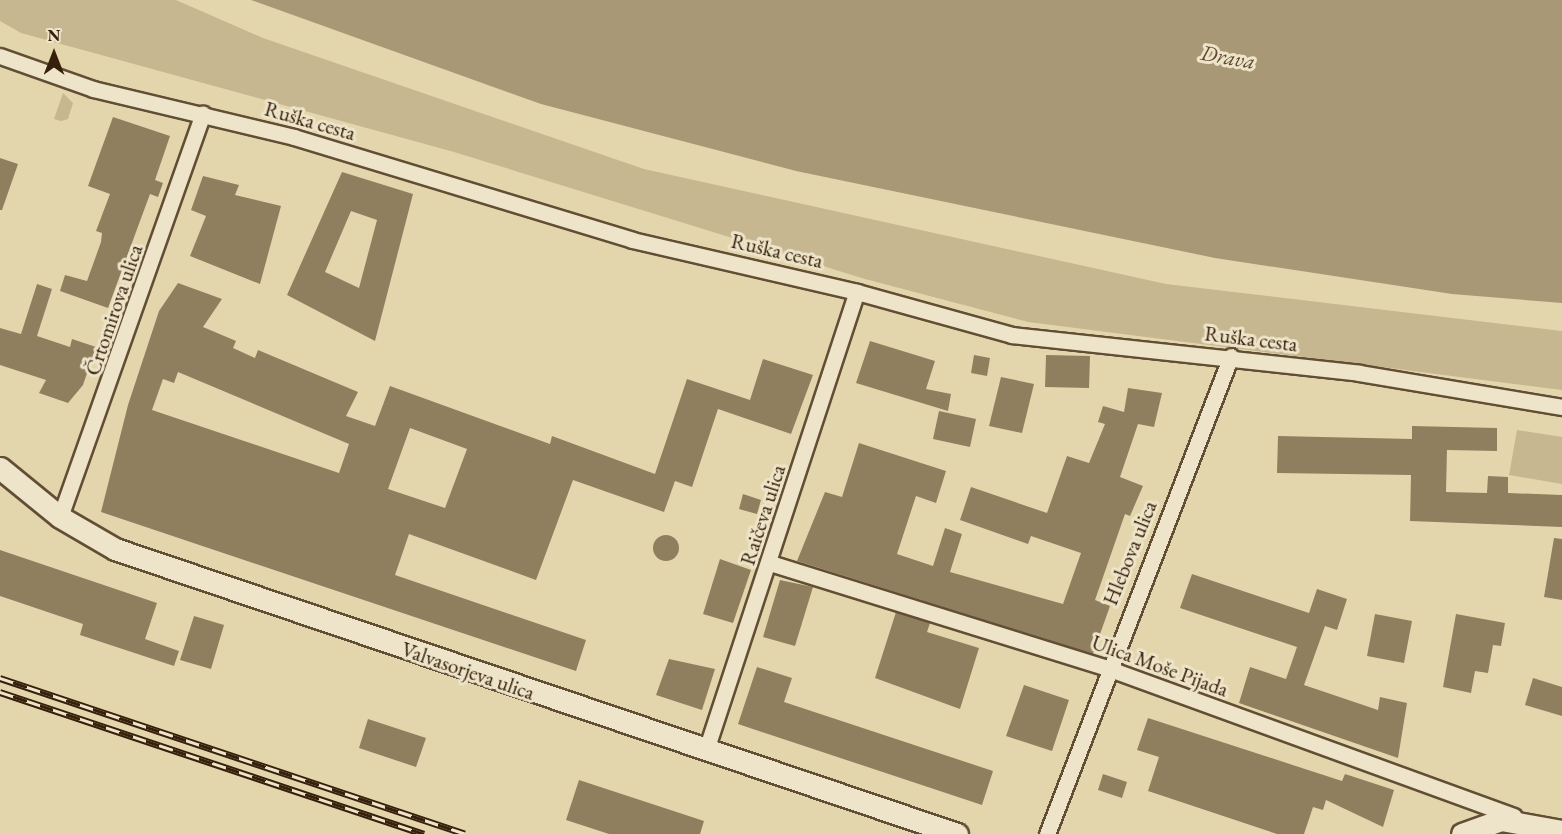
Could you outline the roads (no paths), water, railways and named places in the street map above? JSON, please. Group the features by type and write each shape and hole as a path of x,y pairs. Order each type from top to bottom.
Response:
{"street":[{"name":"Ruška cesta","path":"0,56 93,89 203,114 632,240 857,292 1012,335 1231,356 1562,407"},
{"name":"Črtomirova ulica","path":"60,517 203,114"},
{"name":"Raičeva ulica","path":"706,750 770,562 857,292"},
{"name":"Hlebova ulica","path":"1047,834 1107,668 1231,356"},
{"name":"Valvasorjeva ulica","path":"0,468 60,517 100,542 159,565 957,834"},
{"name":"Ulica Moše Pijada","path":"770,562 1107,668 1532,822"},
{"path":"1462,834 1501,820 1532,822 1562,831"}],"water":[{"name":"Drava","path":"251,0 1562,0 1562,303 1452,294 1215,258 796,171 541,104"}],"railway":[{"path":"0,678 465,834"},
{"path":"0,692 424,834"}]}
